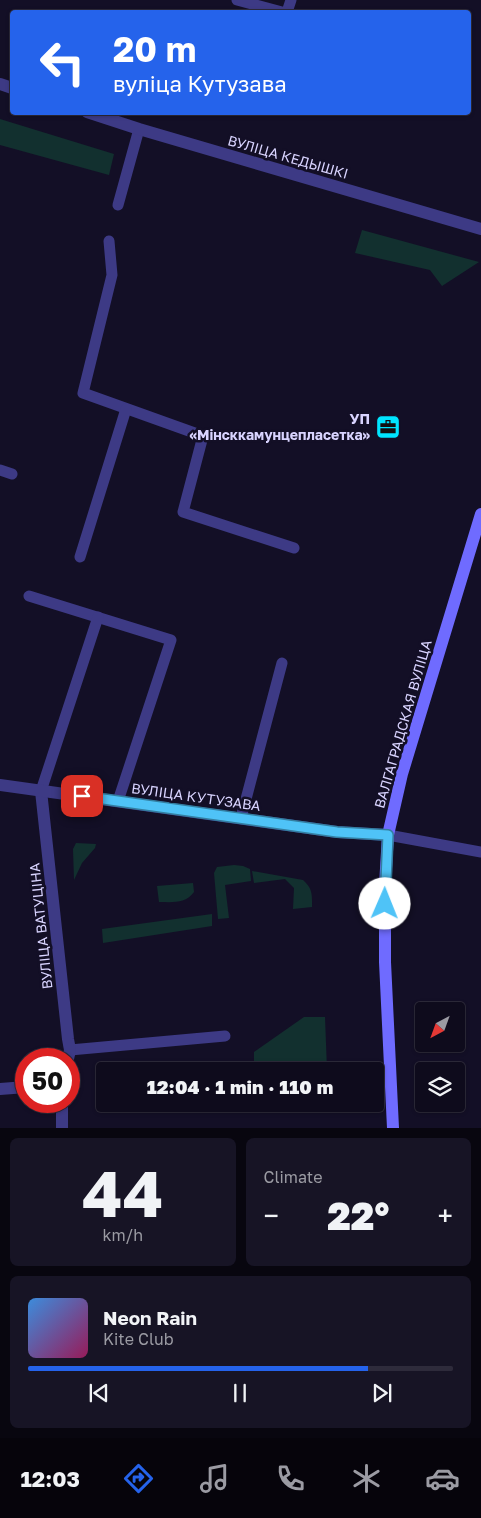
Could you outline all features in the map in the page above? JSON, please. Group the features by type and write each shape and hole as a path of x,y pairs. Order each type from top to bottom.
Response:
{"main road":[{"name":"ВАЛГАГРАДСКАЯ ВУЛІЦА","path":"393,1128 385,962 385,885 388,835 402,774 481,514"}],"street":[{"name":"ВУЛІЦА КЕДЫШКІ","path":"96,115 481,228"},
{"name":"ВУЛІЦА КУТУЗАВА","path":"0,785 337,832 388,835"},
{"name":"ВУЛІЦА ВАТУЦІНА","path":"41,791 68,1048"},
{"path":"0,1089 15,1088"},
{"path":"62,1113 62,1128"}],"lane":[{"path":"237,0 274,10"},
{"path":"118,206 139,129"},
{"path":"109,241 112,275 83,393 203,436 183,512 294,548"},
{"path":"80,557 126,409"},
{"path":"0,470 12,474"},
{"path":"30,596 171,640 118,802"},
{"path":"41,791 98,617"},
{"path":"241,818 282,663"},
{"path":"388,835 481,852"},
{"path":"80,1054 225,1036"}],"green space":[{"path":"0,119 114,154 109,175 0,145"},
{"path":"362,230 479,262 442,286 430,270 355,253"},
{"path":"76,843 96,844 95,848 82,863 74,880 73,849"},
{"path":"234,865 250,869 251,881 225,885 229,918 218,919 214,873 217,867"},
{"path":"252,871 303,880 310,889 312,907 293,909 294,888 285,879 254,883"},
{"path":"193,883 194,892 187,899 178,902 159,902 157,886"},
{"path":"212,914 212,926 103,943 102,929"},
{"path":"304,1017 325,1017 327,1062 254,1062 254,1052"}],"place":[{"name":"УП «Мінсккамунцепласетка»","path":"388,427"}],"route":[{"path":"82,796 337,832 388,835 385,904"}]}
